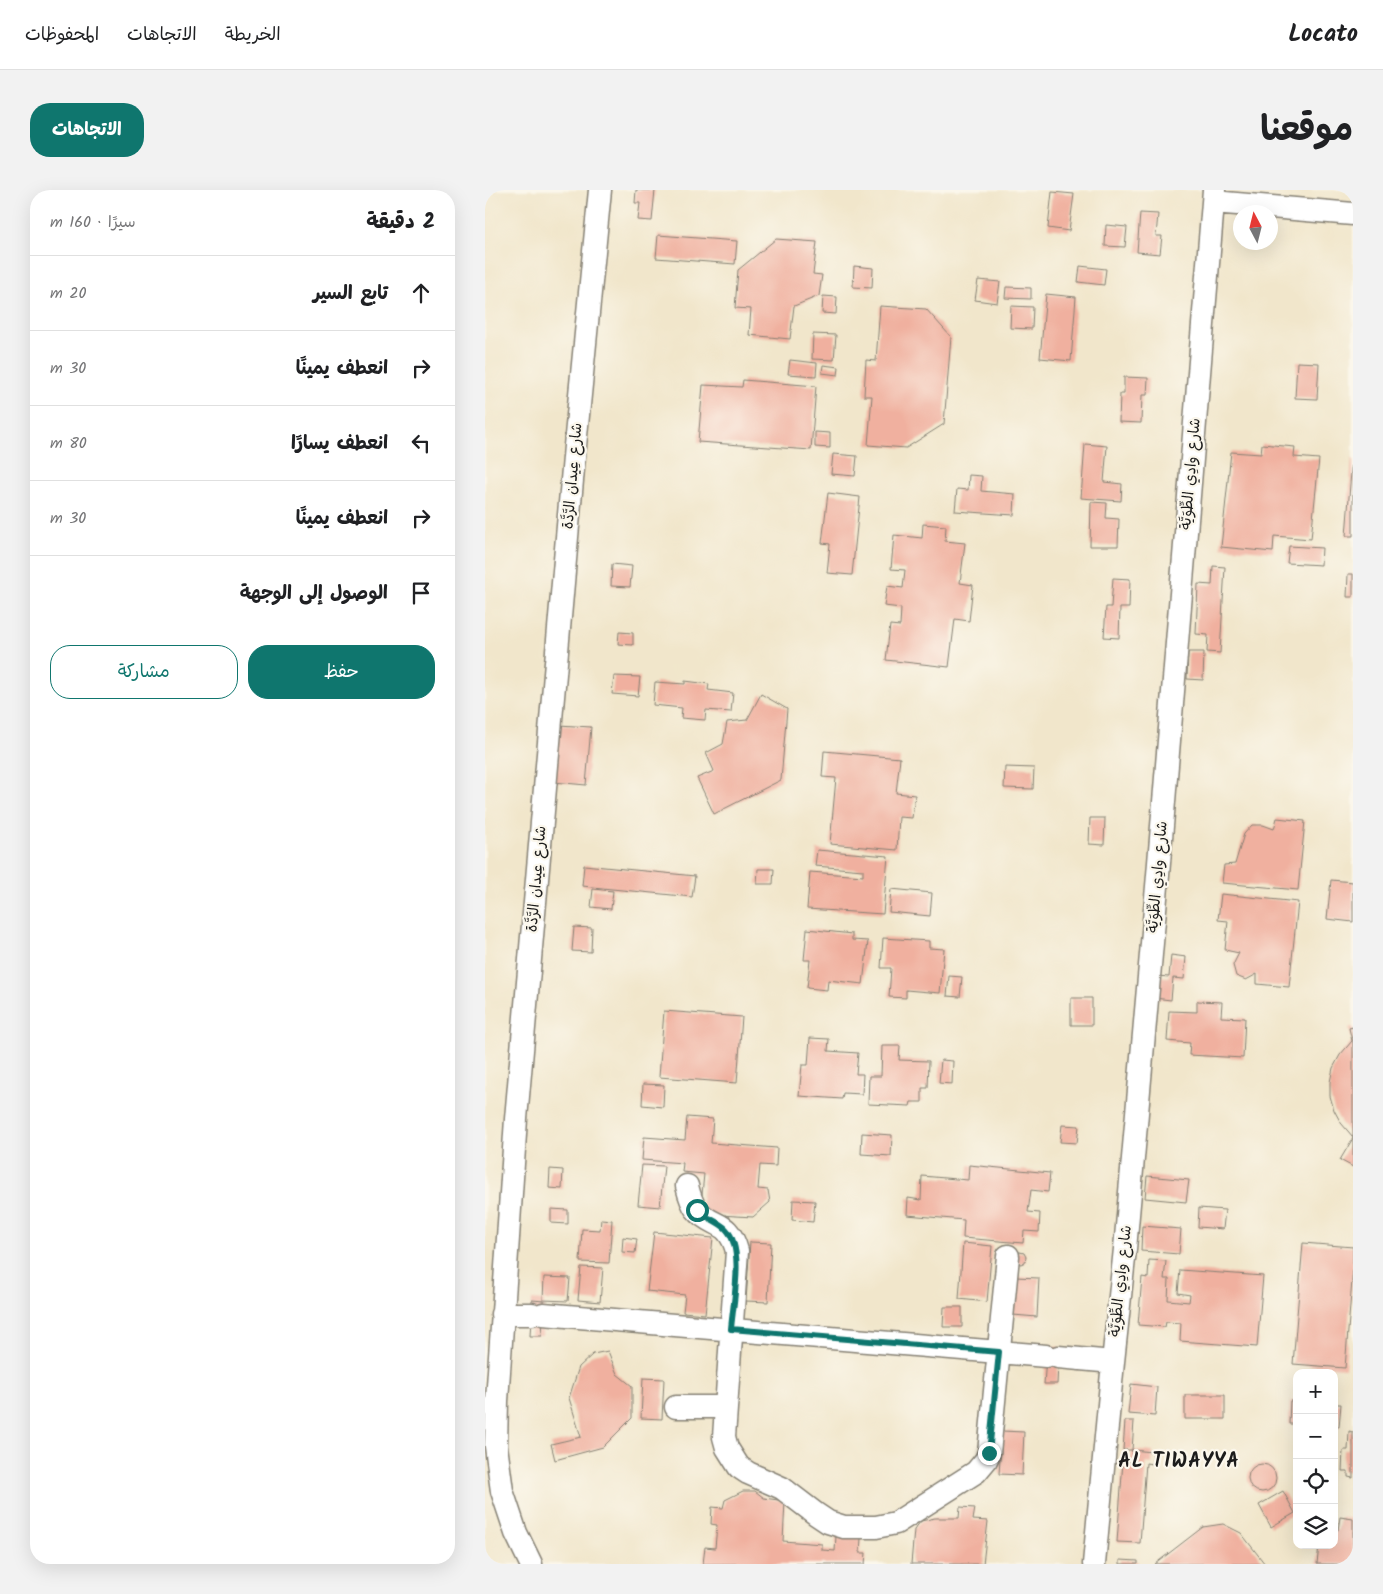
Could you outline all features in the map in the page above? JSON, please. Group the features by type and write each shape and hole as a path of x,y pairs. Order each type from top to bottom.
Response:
{"street":[{"name":"شارع عِيدان الرَّدَّة","path":"531,1564 516,1533 502,1490 496,1446 502,1314 523,1040 576,436 600,190"},
{"path":"1213,196 1353,214"},
{"name":"شارع وادِي الطِّوَيَّة","path":"1095,1564 1158,875 1213,196"},
{"path":"687,1186 692,1202 697,1210 703,1216 725,1229 735,1243 737,1261 726,1407 725,1437 727,1448 739,1467 782,1488 828,1522 843,1526 857,1528 886,1526 905,1518 976,1472 986,1460 989,1453 1008,1256"},
{"path":"502,1314 538,1314 731,1329 1113,1362"},
{"path":"676,1407 726,1407"}],"building":[{"path":"636,190 655,190 652,221 638,220 640,203 635,203"},
{"path":"1052,192 1074,194 1069,231 1048,228"},
{"path":"1140,213 1158,214 1156,236 1162,236 1160,254 1137,252"},
{"path":"1106,225 1127,227 1125,247 1105,246"},
{"path":"658,235 737,241 735,264 656,258"},
{"path":"776,239 817,242 813,274 822,275 819,296 794,306 790,339 749,335 751,309 735,308 738,270"},
{"path":"854,266 873,268 872,288 853,287"},
{"path":"1080,266 1106,269 1104,285 1078,282"},
{"path":"978,280 1000,282 997,303 975,300"},
{"path":"1006,287 1031,288 1031,299 1005,298"},
{"path":"1046,294 1076,297 1071,361 1040,358"},
{"path":"823,296 837,297 836,314 822,313"},
{"path":"880,306 926,309 951,337 944,424 906,448 868,445 872,396 864,396 866,360 876,361"},
{"path":"1011,306 1033,307 1032,329 1010,328"},
{"path":"813,334 836,335 834,360 812,359"},
{"path":"790,360 817,363 816,376 788,374"},
{"path":"1297,362 1319,363 1317,399 1295,398"},
{"path":"823,365 839,367 838,375 822,373"},
{"path":"1124,377 1148,378 1147,395 1142,395 1141,423 1119,422 1120,394 1124,394"},
{"path":"743,380 816,386 811,450 698,442 703,385 742,387"},
{"path":"815,432 830,433 830,448 815,447"},
{"path":"1085,444 1107,446 1104,482 1122,484 1121,501 1081,498"},
{"path":"1262,444 1295,447 1294,457 1319,459 1311,539 1274,536 1273,552 1221,547 1231,452 1261,454"},
{"path":"833,454 857,456 855,476 831,474"},
{"path":"1352,459 1353,536 1346,536"},
{"path":"969,475 982,476 981,491 1015,494 1014,515 955,511 957,489 968,490"},
{"path":"828,493 860,497 852,575 827,573 830,544 822,543"},
{"path":"1091,502 1107,503 1106,518 1119,519 1118,546 1090,546"},
{"path":"923,524 946,526 945,541 965,543 960,583 973,585 969,621 955,619 949,667 886,660 890,625 900,626 901,608 884,606 887,586 903,588 905,570 891,569 894,535 922,538"},
{"path":"1289,546 1322,548 1321,565 1287,563"},
{"path":"612,564 632,566 630,587 611,586"},
{"path":"1213,566 1225,567 1220,653 1207,652 1208,635 1196,634 1198,584 1212,585"},
{"path":"1348,574 1353,574 1353,597 1347,597"},
{"path":"1113,578 1130,579 1129,608 1120,608 1119,638 1104,637 1106,607 1111,607"},
{"path":"619,632 633,633 633,645 618,644"},
{"path":"1188,652 1204,652 1203,680 1187,679"},
{"path":"614,676 640,677 638,696 612,694"},
{"path":"685,681 709,684 708,690 733,693 731,712 706,710 705,720 681,718 682,708 653,705 655,682 685,684"},
{"path":"761,694 787,709 781,780 714,814 697,778 714,771 706,753 723,744 727,722 747,720"},
{"path":"559,725 591,727 586,785 554,782"},
{"path":"824,751 900,758 896,793 915,795 912,818 899,817 897,850 830,844 836,778 822,777"},
{"path":"1005,767 1034,768 1033,789 1004,788"},
{"path":"1090,818 1105,818 1104,845 1089,844"},
{"path":"1277,818 1305,821 1298,890 1222,883 1224,865 1235,864 1244,834 1252,825 1263,825 1274,829"},
{"path":"817,850 888,856 883,914 807,909 810,872 863,876 863,870 815,866"},
{"path":"584,865 695,876 692,897 582,886"},
{"path":"758,869 774,869 773,884 757,884"},
{"path":"1331,880 1353,882 1353,922 1327,919"},
{"path":"593,889 613,891 611,909 591,907"},
{"path":"891,889 932,893 930,916 889,912"},
{"path":"1221,894 1298,902 1289,987 1257,984 1257,974 1246,980 1236,976 1233,965 1239,953 1225,950 1228,921 1218,920"},
{"path":"574,927 592,928 591,952 572,951"},
{"path":"807,929 852,934 852,940 868,941 863,984 828,980 827,990 807,988 810,960 804,960"},
{"path":"883,938 929,941 929,948 944,949 940,993 906,990 906,998 889,997 891,968 881,968"},
{"path":"1171,955 1186,957 1184,979 1173,978 1171,1000 1154,998 1157,976 1169,977"},
{"path":"949,976 962,977 960,997 947,996"},
{"path":"1071,998 1092,998 1092,1025 1071,1025"},
{"path":"1197,1001 1222,1002 1221,1017 1245,1018 1243,1058 1189,1055 1190,1043 1167,1041 1169,1011 1197,1012"},
{"path":"664,1011 742,1017 737,1083 659,1077"},
{"path":"1353,1027 1353,1137 1341,1123 1334,1110 1330,1096 1330,1082 1333,1068 1340,1055 1352,1041 1349,1028"},
{"path":"810,1038 829,1039 828,1051 858,1053 856,1074 863,1074 862,1094 843,1093 842,1099 799,1096 802,1065 808,1065"},
{"path":"882,1046 900,1046 899,1060 929,1061 928,1088 922,1088 922,1102 911,1102 910,1106 868,1104 869,1076 881,1076"},
{"path":"941,1060 953,1061 952,1084 939,1083"},
{"path":"643,1084 664,1085 663,1107 642,1105"},
{"path":"687,1117 713,1119 711,1143 777,1148 776,1166 760,1165 758,1189 768,1190 770,1202 753,1217 703,1214 701,1205 704,1174 682,1172 683,1163 642,1160 644,1137 685,1140"},
{"path":"1062,1125 1079,1126 1077,1143 1060,1142"},
{"path":"862,1133 892,1135 891,1156 861,1154"},
{"path":"1353,1138 1353,1167 1340,1160"},
{"path":"642,1165 664,1166 660,1207 638,1205"},
{"path":"969,1165 1050,1173 1048,1192 1031,1190 1028,1212 1040,1213 1039,1232 1024,1231 1023,1243 963,1238 964,1220 907,1215 908,1198 921,1200 922,1176 968,1180"},
{"path":"550,1169 563,1170 562,1189 549,1188"},
{"path":"1147,1176 1189,1180 1186,1202 1145,1198"},
{"path":"793,1200 815,1201 813,1222 792,1220"},
{"path":"1199,1208 1225,1210 1223,1229 1198,1227"},
{"path":"551,1209 568,1210 568,1224 551,1223"},
{"path":"601,1219 612,1220 609,1263 580,1262 582,1229 600,1230"},
{"path":"1142,1226 1181,1229 1179,1254 1141,1251"},
{"path":"654,1232 713,1238 705,1314 683,1312 685,1295 647,1291"},
{"path":"623,1237 637,1239 635,1253 622,1252"},
{"path":"750,1242 771,1243 768,1302 746,1301"},
{"path":"963,1243 992,1246 987,1302 959,1299"},
{"path":"1303,1243 1353,1247 1345,1368 1293,1364"},
{"path":"1024,1253 1026,1257 1025,1262 1021,1264 1016,1263 1015,1254"},
{"path":"1149,1260 1166,1261 1164,1279 1169,1279 1168,1300 1189,1302 1190,1295 1178,1293 1180,1270 1263,1276 1257,1347 1180,1341 1181,1323 1166,1322 1165,1327 1138,1325 1142,1277 1148,1278"},
{"path":"581,1267 603,1268 600,1302 578,1300"},
{"path":"544,1277 570,1278 568,1301 543,1300"},
{"path":"1015,1277 1039,1278 1037,1317 1013,1315"},
{"path":"532,1300 544,1301 542,1336 530,1336"},
{"path":"944,1307 962,1307 962,1327 943,1327"},
{"path":"1047,1346 1059,1347 1057,1384 1044,1384"},
{"path":"608,1351 617,1374 632,1386 632,1418 603,1447 555,1460 551,1444 581,1437 569,1398 579,1367 593,1354"},
{"path":"643,1378 664,1379 662,1419 641,1418"},
{"path":"1131,1384 1157,1387 1155,1416 1128,1414"},
{"path":"1185,1395 1225,1395 1225,1419 1185,1419"},
{"path":"1290,1401 1293,1401 1293,1424 1289,1424"},
{"path":"1338,1404 1341,1404 1339,1427"},
{"path":"1125,1421 1134,1421 1132,1450 1123,1450"},
{"path":"1002,1431 1024,1432 1022,1475 999,1474"},
{"path":"1349,1431 1353,1432 1353,1478 1348,1477 1348,1471 1342,1471 1343,1450 1348,1450"},
{"path":"1132,1450 1153,1452 1152,1464 1146,1463 1140,1543 1117,1542 1123,1461 1131,1462"},
{"path":"1262,1464 1272,1468 1276,1478 1272,1488 1262,1492 1252,1488 1248,1478 1252,1468"},
{"path":"743,1491 755,1491 764,1498 785,1501 783,1541 822,1544 822,1550 835,1551 836,1536 861,1538 860,1553 866,1553 865,1564 703,1564 705,1547 715,1548 717,1525 711,1524 712,1507 723,1508 725,1500"},
{"path":"1283,1491 1293,1509 1293,1514 1271,1527 1259,1505"},
{"path":"960,1507 975,1508 973,1520 988,1521 983,1564 911,1564 914,1530 921,1521 935,1518 959,1518"},
{"path":"1340,1517 1353,1519 1353,1564 1317,1564 1319,1549 1338,1549"},
{"path":"1223,1524 1241,1533 1265,1564 1155,1564 1203,1527"},
{"path":"1120,1560 1138,1561 1138,1564 1120,1564"}],"district":[{"name":"AL TIWAYYA","path":"1179,1462"}],"route":[{"path":"697,1210 703,1216 725,1229 735,1243 737,1261 731,1329 999,1352 989,1453"}]}
